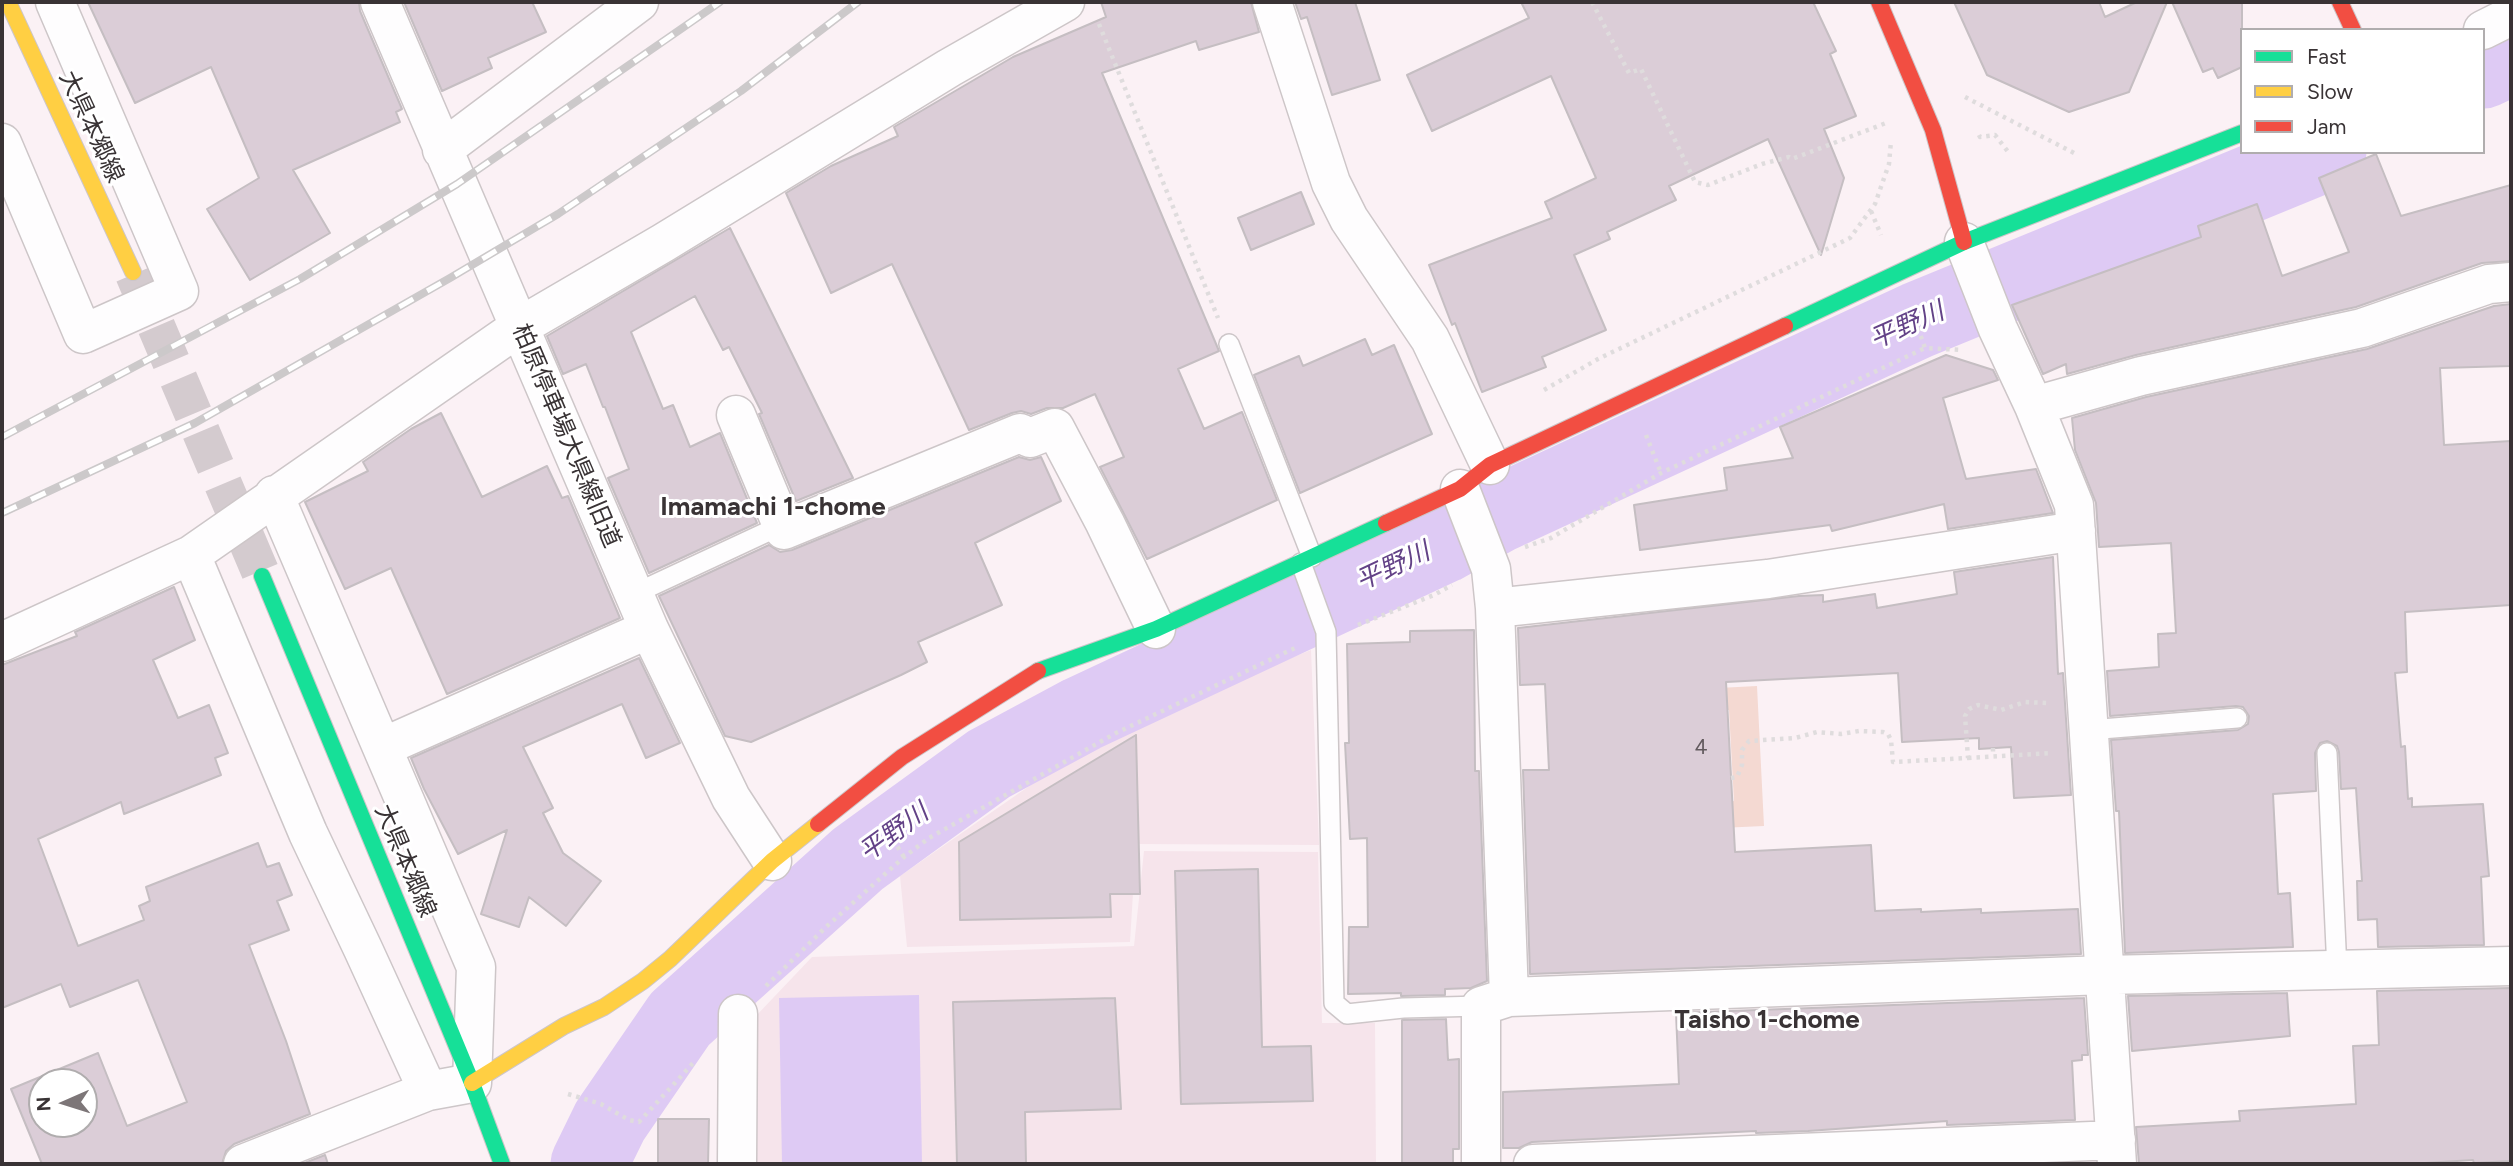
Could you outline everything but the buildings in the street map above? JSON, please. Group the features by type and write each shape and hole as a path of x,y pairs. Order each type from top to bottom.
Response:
{"main road":[{"name":"大県本郷線","path":"8,2 133,272"},
{"path":"1879,2 1933,130 1964,242"},
{"path":"2340,2 2352,28"},
{"path":"472,1083 564,1026 604,1007 643,981 670,959 772,861 902,757 1034,672 1156,629 1307,560 1475,528 1490,465 1964,242 2240,135"},
{"name":"大県本郷線","path":"262,576 472,1083 502,1164"}],"street":[{"path":"2,143 83,334 179,291 55,2"},
{"name":"柏原停車場大県線旧道","path":"380,2 649,629 731,798 772,861"},
{"path":"442,150 639,2"},
{"path":"1272,2 1331,183 1349,219 1430,339 1490,465"},
{"path":"2,642 191,555 519,327 663,243 949,68 1080,8"},
{"path":"2485,29 2511,16"},
{"path":"1533,1164 2117,1152 2074,505 2034,406 1998,329 1964,242"},
{"path":"2034,406 2141,376 2362,328 2488,284 2511,282"},
{"path":"736,415 784,530 1020,433 1030,438 1055,428 1156,629"},
{"path":"243,1164 428,1091 472,1083 476,967 274,495"},
{"path":"1475,528 1495,608 1495,1002 1481,1164"},
{"path":"1495,608 1768,579 2076,531"},
{"path":"191,555 308,833 428,1091"},
{"path":"383,747 649,629"},
{"path":"1495,1002 2105,975 2511,966"},
{"path":"737,1164 738,1014"}],"lane":[{"path":"1229,344 1307,560 1312,589 1326,635 1334,1003 1348,1014 1495,1002"},
{"path":"634,594 782,525"},
{"path":"2090,740 2237,718"},
{"path":"2327,754 2337,970"}],"path":[{"path":"1543,391 1598,359 1850,238 1875,204 1889,164 1889,121 1792,159 1788,157 1762,164 1708,185 1695,182 1641,69 1629,73 1592,2"},
{"path":"1080,8 1229,344"},
{"path":"1966,106 1962,96 2080,156"},
{"path":"1975,127 1980,137 1995,135 2009,153"},
{"path":"1912,313 1923,309"},
{"path":"568,1094 601,1104 629,1120 639,1122 738,1014 826,927 929,838 1116,733 1299,645 1434,596 1475,528 1551,538 1661,473 1925,348"},
{"path":"1643,427 1661,473"},
{"path":"1968,758 1965,716 1969,709 1978,705 2001,710 2025,702 2051,703"},
{"path":"1731,778 1737,777 1740,771 1742,750 1749,741 1795,738 1816,732 1883,732 1888,734 1891,740 1893,762 1993,756 2090,740"},
{"path":"1993,748 1993,756"},
{"path":"879,817 904,857"}],"shaded area":[{"path":"1311,650 1319,845 1136,844 1130,942 907,947 900,876 1114,727"},
{"path":"1757,686 1764,826 1720,828 1719,802 1734,801 1729,710 1715,710 1641,692"},
{"path":"1144,851 1318,852 1322,1023 1375,1023 1376,1164 754,1164 754,1018 812,957 1134,946"},
{"path":"919,995 922,1164 782,1164 779,998"}],"waterway":[{"name":"平野川","path":"2485,69 2511,57"},
{"name":"平野川","path":"589,1164 610,1121 680,1019 858,859 989,764 1082,714 1443,545 1497,515 1918,320 2323,154"}],"tunnel":[{"path":"134,274 262,576"}],"railway":[{"path":"2,437 300,279 457,184 720,2"},
{"path":"2,513 195,423 558,214 741,91 858,2"}],"traffic: fast":[{"path":"1785,326 1964,242 2240,134"},
{"path":"1038,671 1156,629 1386,523"},
{"path":"262,576 472,1083 502,1164"}],"traffic: slow":[{"path":"8,2 133,272"},
{"path":"472,1083 564,1026 604,1007 643,981 670,959 772,861 818,824"}],"traffic: jam":[{"path":"1879,2 1933,130 1964,242"},
{"path":"2340,2 2352,28"},
{"path":"1386,523 1460,489 1490,465 1785,326"},
{"path":"818,824 902,757 1038,671"}],"district":[{"name":"Imamachi 1-chome","path":"773,507"},
{"name":"Taisho 1-chome","path":"1767,1020"}]}
